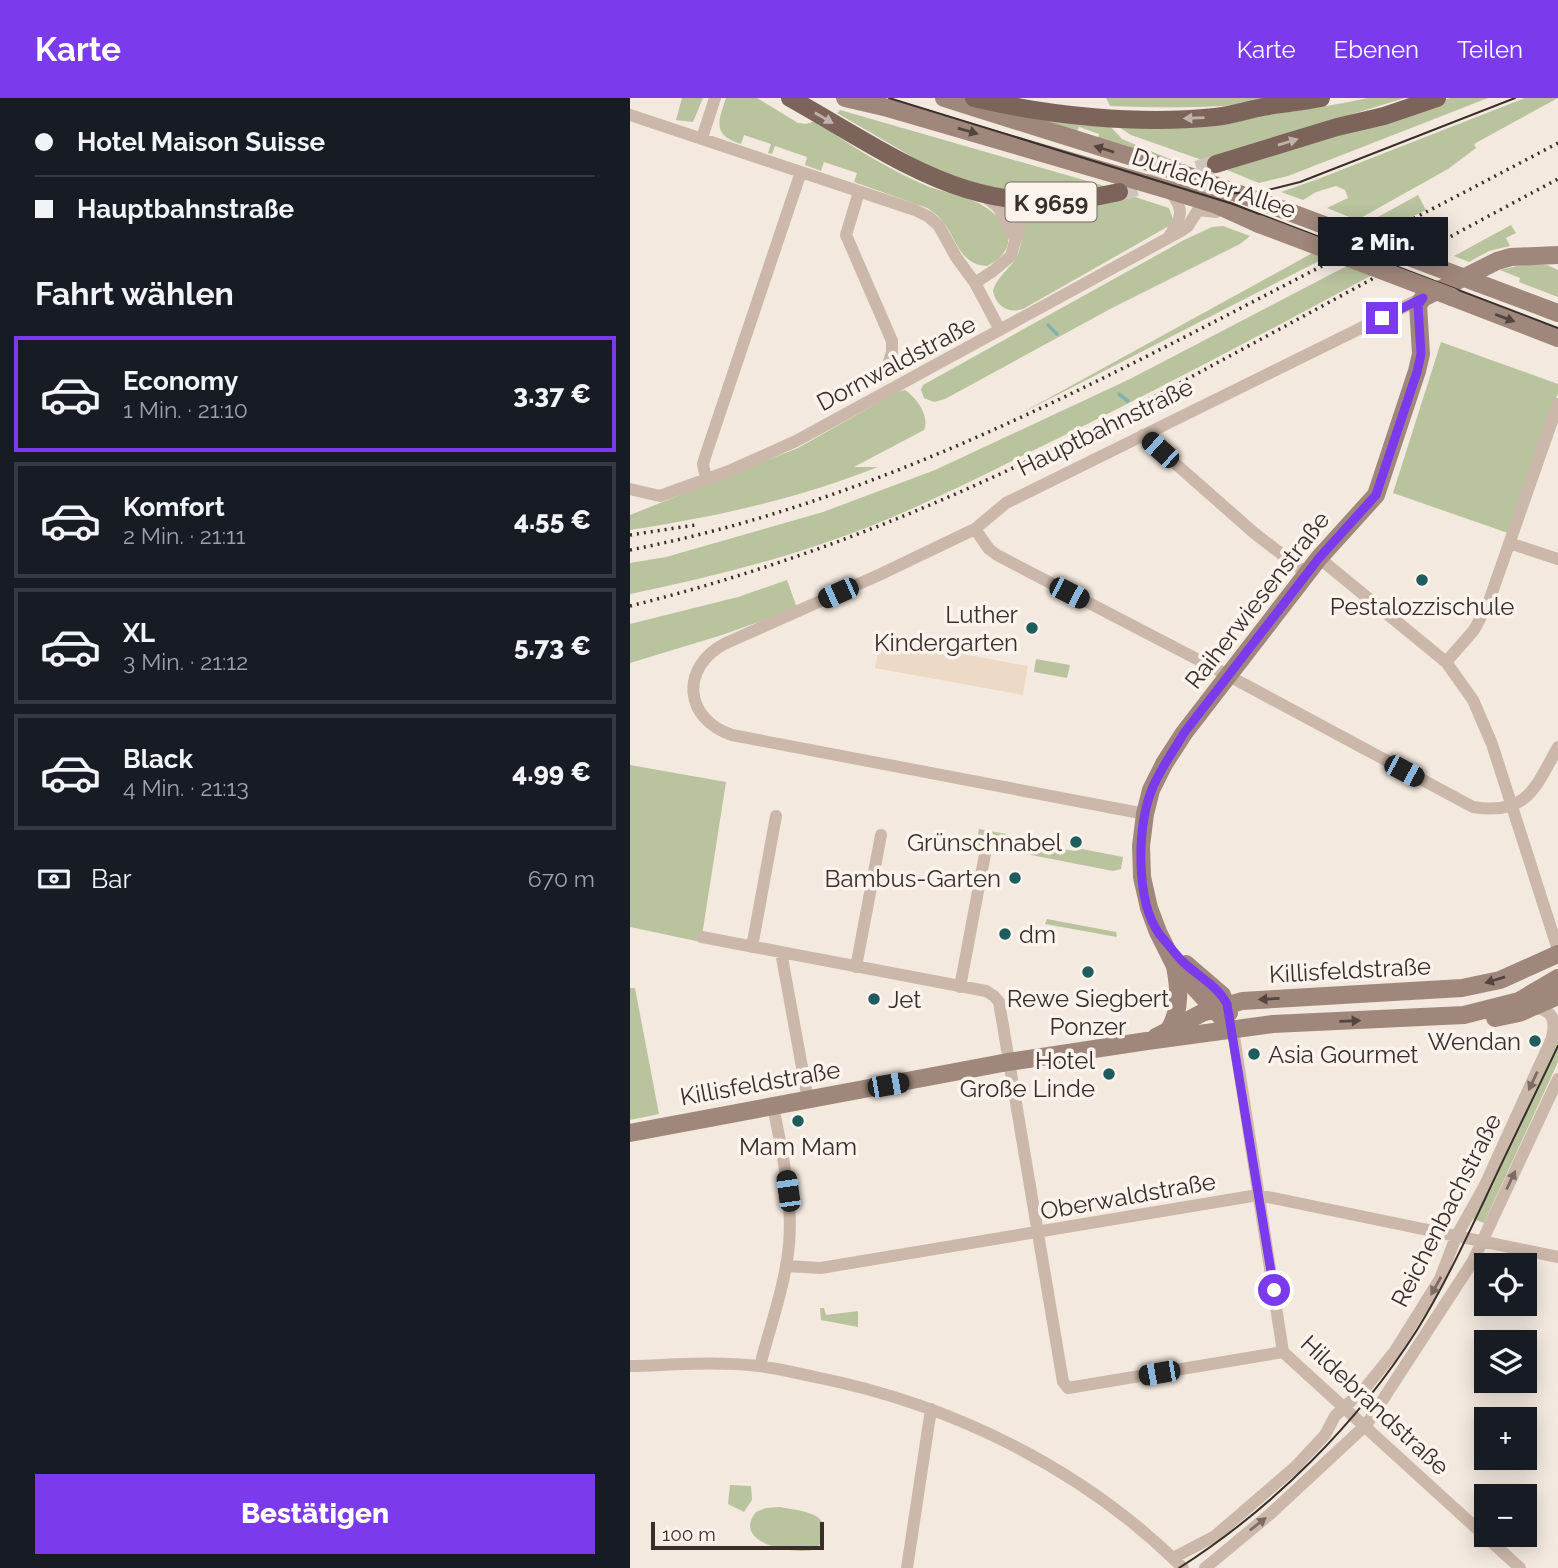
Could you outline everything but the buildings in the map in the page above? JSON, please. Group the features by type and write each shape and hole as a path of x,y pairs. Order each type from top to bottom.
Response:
{"main road":[{"name":"K 9659","path":"790,98 919,171 965,190 1016,201 1041,202 1075,200 1119,192"},
{"name":"Durlacher Allee","path":"845,98 888,108 1217,205 1251,221 1558,338"},
{"name":"Durlacher Allee","path":"944,98 1164,167 1558,313"},
{"path":"974,98 1074,114 1173,119 1214,117 1321,98"},
{"path":"1216,164 1437,98"},
{"name":"Hauptbahnstraße","path":"1423,298 1497,261 1520,256 1558,255"},
{"name":"Raiherwiesenstraße","path":"1233,1030 1221,1006 1175,966 1149,908 1142,877 1141,846 1151,790 1164,764 1228,676 1319,558 1376,495 1417,372 1421,354 1418,305 1423,298"},
{"name":"Raiherwiesenstraße","path":"1158,932 1181,960 1222,995 1221,1006"},
{"name":"Killisfeldstraße","path":"1147,1041 1221,1006 1255,999 1462,988 1500,980 1558,952"},
{"path":"1170,1028 1175,1018 1178,993 1175,966"},
{"name":"Killisfeldstraße","path":"630,1133 1008,1062 1147,1041 1273,1024 1464,1015 1518,1000 1558,978"},
{"path":"1464,1015 1503,1017 1533,1008 1558,996"}],"street":[{"path":"702,138 715,98"},
{"path":"630,115 915,210 929,217 939,226 956,257 975,283 1000,330"},
{"path":"706,479 703,471 706,454 801,172"},
{"path":"1169,190 1179,202 1181,210 1170,236"},
{"path":"859,192 846,235 892,341 892,352 887,365"},
{"path":"983,195 998,207 1015,240"},
{"path":"975,283 1011,256 1021,219 1027,210 1041,202"},
{"name":"Dornwaldstraße","path":"630,489 660,496 729,471 796,441 1188,226 1196,211 1202,209 1251,221"},
{"name":"Hauptbahnstraße","path":"1145,814 732,735 709,724 700,713 695,703 694,680 704,658 724,643 881,574 975,529 1006,503 1423,298"},
{"path":"1446,662 1474,630 1482,616 1558,404"},
{"path":"1143,435 1253,532 1307,574"},
{"path":"975,529 996,555 1473,807 1492,810 1511,807 1535,788 1558,747"},
{"path":"1509,543 1558,559"},
{"path":"1319,558 1446,662 1473,700 1485,723 1558,952"},
{"path":"752,947 776,816"},
{"path":"856,967 881,835"},
{"path":"960,987 985,854"},
{"path":"702,937 986,991 999,1002 1063,1381 1068,1388 1283,1352"},
{"path":"781,952 808,1100"},
{"name":"Reichenbachstraße","path":"1173,1558 1215,1536 1318,1444 1342,1408 1378,1373 1410,1329 1440,1279 1456,1237 1484,1187 1552,1038 1555,1028 1553,1016 1543,1008 1533,1008"},
{"name":"Hildebrandstraße","path":"1233,1030 1283,1352 1520,1568"},
{"name":"Reichenbachstraße","path":"1205,1568 1269,1516 1364,1427 1435,1322 1483,1242 1558,1079"},
{"path":"760,1366 786,1266 790,1224 789,1199 773,1106"},
{"name":"Oberwaldstraße","path":"786,1266 821,1268 1258,1195 1558,1257"},
{"path":"630,1366 760,1366 839,1382 931,1409 980,1428 1078,1483 1112,1507 1183,1568"},
{"path":"906,1568 931,1409"}],"green space":[{"path":"682,98 703,98 693,122 676,120"},
{"path":"726,98 757,98 798,123 815,121 898,172 927,186 978,203 992,212 1005,227 1008,234 1007,248 996,261 987,266 976,264 967,259 945,224 927,208 854,182 857,173 824,162 821,171 805,165 807,157 775,146 772,154 768,153 771,144 744,135 741,144 732,140 721,132 720,127"},
{"path":"1106,98 1297,98 1227,106 1180,107 1110,106"},
{"path":"1368,98 1405,98 1202,160 1131,135 1117,126 1243,117"},
{"path":"1450,98 1488,98 1288,176 1259,183 1227,170"},
{"path":"1525,98 1558,98 1474,144 1476,148 1448,169 1357,220 1327,208 1348,198 1345,190 1336,186 1316,192 1303,200 1281,192 1318,179"},
{"path":"840,110 1108,187 1068,194 1000,191 933,169 837,113"},
{"path":"1025,112 1109,125 1122,139 1172,160 1098,138 1099,134 1079,127 1077,132 1045,123"},
{"path":"1418,195 1426,210 1313,264 1018,415"},
{"path":"1135,197 1169,208 1173,219 1169,226 1023,309 1012,310 1000,305 993,291 1015,260 1024,228 1037,211 1087,207"},
{"path":"1433,221 1442,238 1236,348 930,500 855,532 805,549 731,571 630,594 630,563 666,557 823,512 935,470 1130,379"},
{"path":"1511,225 1516,233 1506,238 1510,246 1489,251 1469,262 1454,256"},
{"path":"1223,226 1250,236 1240,244 1112,308 945,399 934,402 924,398 921,390 923,385 1184,240 1212,227"},
{"path":"1521,265 1547,265 1558,270 1558,297 1519,282 1520,278 1500,270"},
{"path":"1441,342 1558,384 1558,393 1508,533 1393,493"},
{"path":"905,390 921,408 925,419 924,430 854,467 878,467 817,489 756,506 630,530 630,515 798,448"},
{"path":"787,580 797,608 722,635 630,663 630,624 738,597"},
{"path":"1036,659 1070,665 1067,678 1034,672"},
{"path":"630,765 726,782 701,942 630,927"},
{"path":"979,829 1006,834 1002,850 976,845"},
{"path":"1042,846 1075,851 1082,849 1123,857 1121,869 1113,871 1021,853"},
{"path":"1047,919 1116,932 1117,937 1045,924"},
{"path":"630,988 635,988 659,1114 630,1120"},
{"path":"1558,1035 1558,1062 1484,1223 1470,1218"},
{"path":"820,1308 824,1308 826,1315 858,1311 858,1327 821,1320"},
{"path":"730,1485 751,1486 752,1500 744,1512 728,1504"},
{"path":"780,1507 809,1513 822,1521 823,1537 817,1549 782,1549 759,1540 752,1532 750,1523 756,1512"}],"shaded area":[{"path":"880,639 1028,666 1023,695 875,668"}],"waterway":[{"path":"1048,325 1057,334"},
{"path":"1119,394 1128,401"}],"tunnel":[{"path":"1119,192 1216,164"}],"tram line":[{"path":"889,98 1233,204 1558,328"},
{"path":"1218,194 1260,192 1300,182 1515,98"},
{"path":"1179,1568 1247,1519 1311,1462 1394,1365 1444,1282 1558,1046"}],"railway":[{"path":"630,550 790,509 943,452 1092,384 1558,143"},
{"path":"630,606 778,563 875,528 970,488 1080,436 1558,179"},
{"path":"630,535 695,525"}],"place":[{"name":"Pestalozzischule","path":"1422,580"},
{"name":"Luther Kindergarten","path":"1032,628"},
{"name":"Grünschnabel","path":"1076,842"},
{"name":"Bambus-Garten","path":"1015,878"},
{"name":"dm","path":"1005,934"},
{"name":"Rewe Siegbert Ponzer","path":"1088,972"},
{"name":"Jet","path":"874,999"},
{"name":"Wendan","path":"1535,1041"},
{"name":"Asia Gourmet","path":"1254,1054"},
{"name":"Hotel Große Linde","path":"1109,1074"},
{"name":"Mam Mam","path":"798,1121"}],"route":[{"path":"1274,1290 1235,1039 1227,1004 1222,995 1181,960 1158,932 1142,877 1141,846 1151,790 1184,733 1319,558 1376,495 1417,372 1421,354 1418,305 1423,298 1382,318"}]}
